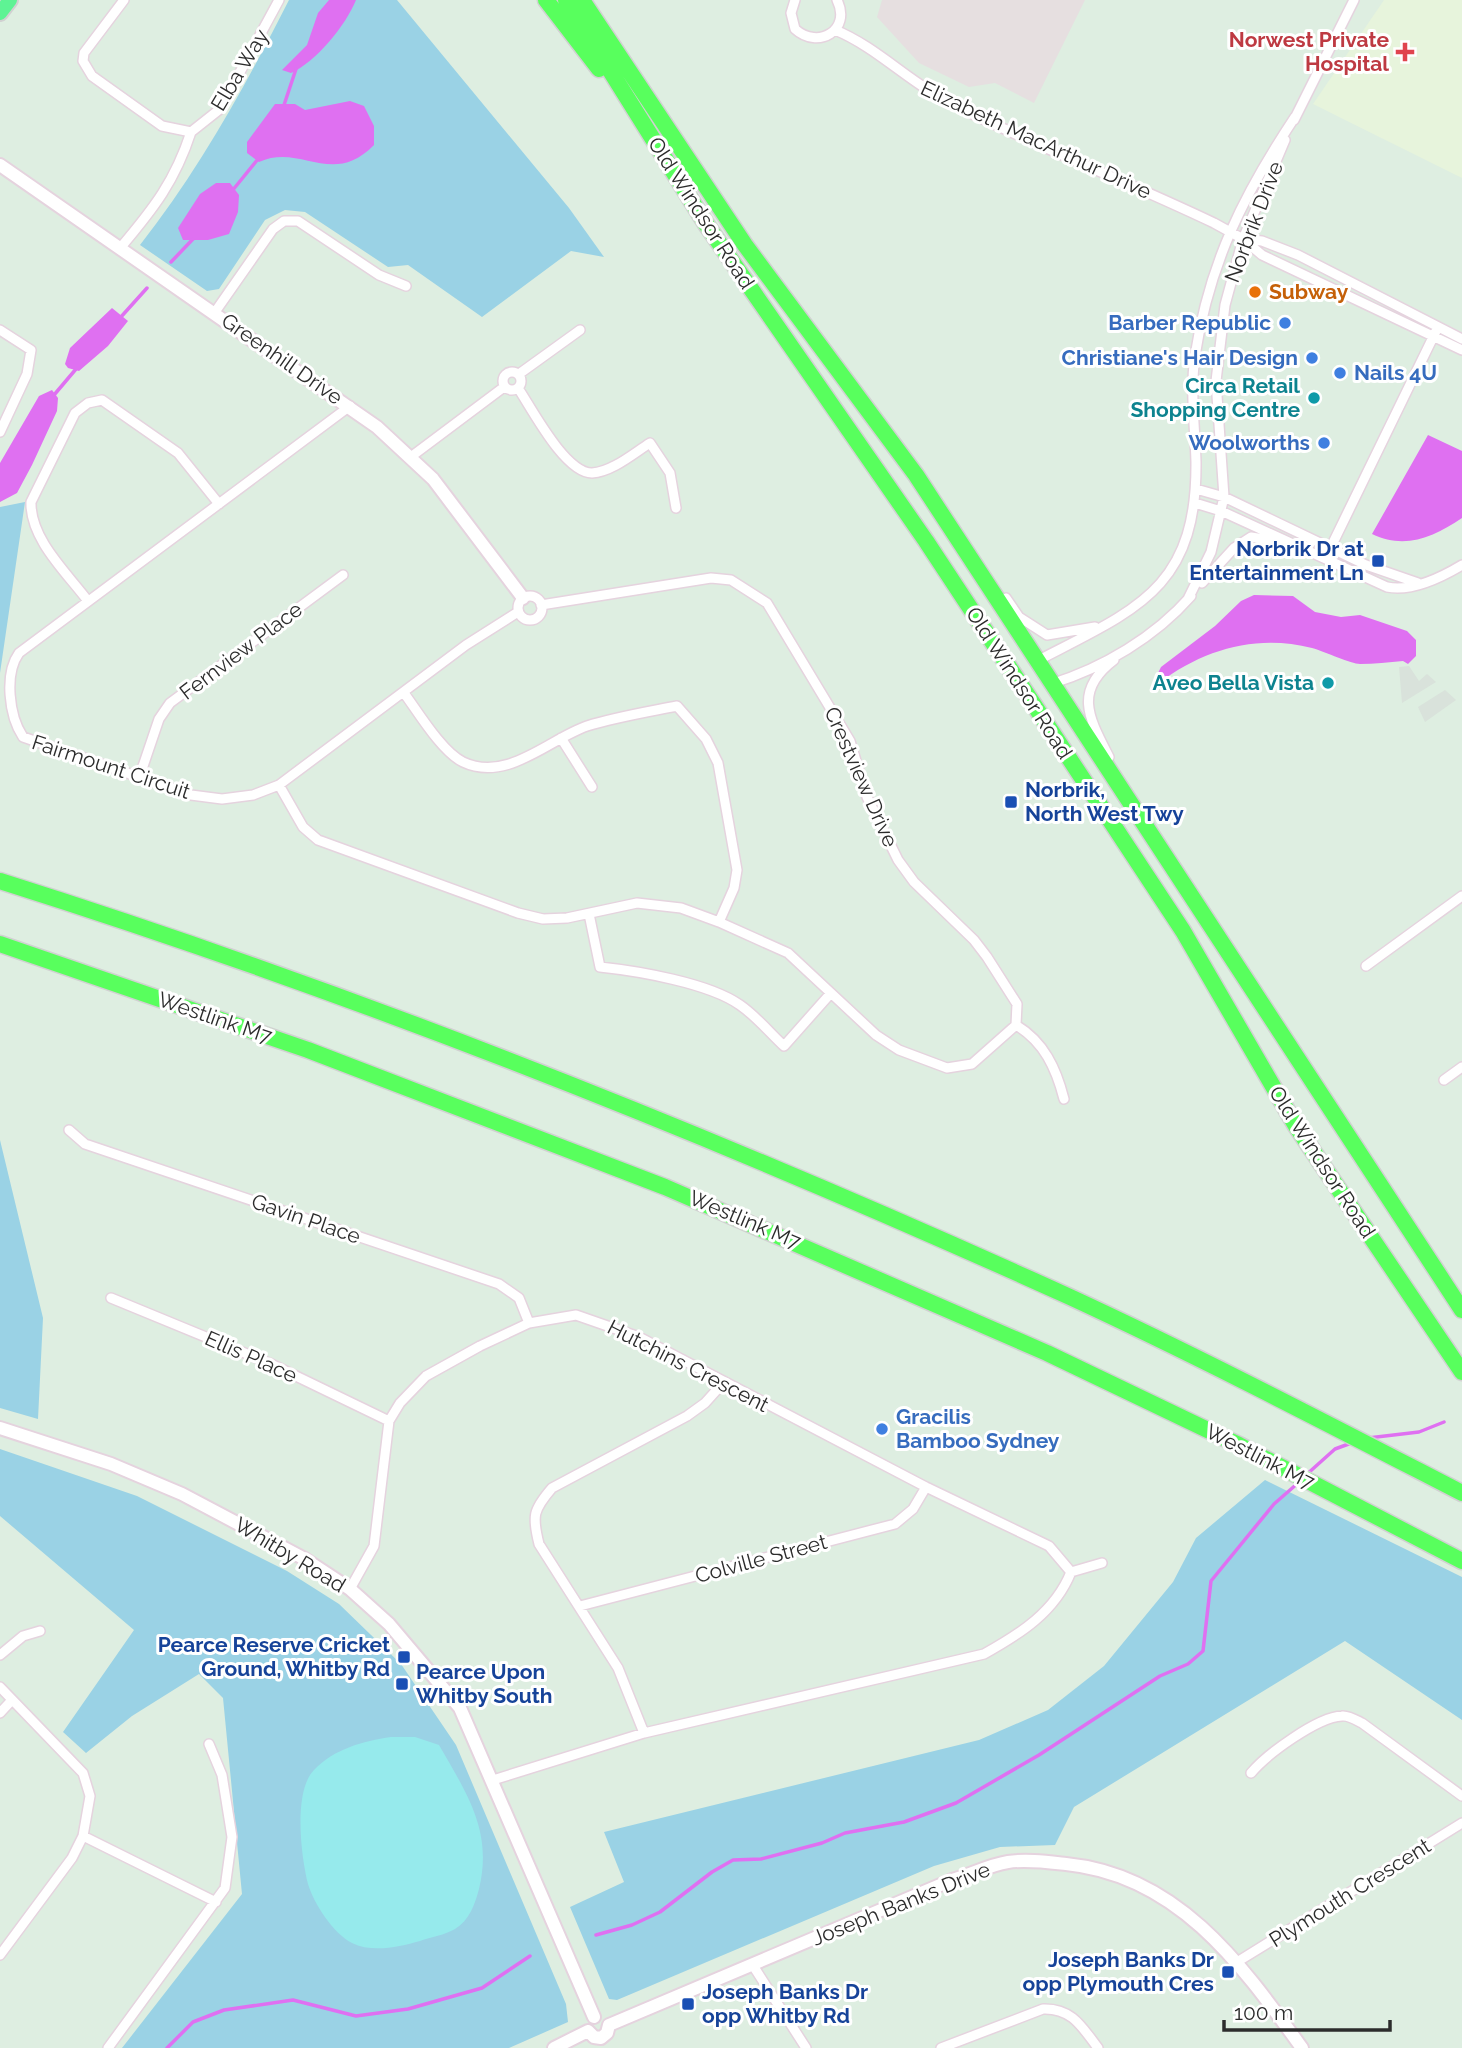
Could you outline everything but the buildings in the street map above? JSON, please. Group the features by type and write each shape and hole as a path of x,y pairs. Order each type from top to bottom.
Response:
{"highway":[{"path":"546,0 649,134"},
{"name":"Old Windsor Road","path":"566,0 706,224 912,520 1183,931 1311,1149 1462,1372"},
{"name":"Old Windsor Road","path":"582,0 752,255 916,475 1462,1310"},
{"path":"594,0 660,115"},
{"path":"1013,675 1037,662"},
{"path":"1013,675 1036,684 1051,684"},
{"path":"0,881 370,1008 774,1166 1072,1298 1276,1397 1462,1493"},
{"name":"Westlink M7","path":"0,944 308,1050 666,1187 1010,1336 1239,1445 1462,1561"}],"main road":[{"path":"0,13 10,0"}],"street":[{"path":"121,247 154,208 179,169 191,132 162,126 86,69 84,53 124,0"},
{"name":"Elba Way","path":"191,132 220,109 279,0"},
{"path":"795,0 792,22 801,35 816,39 835,30 841,17 836,0"},
{"name":"Norbrik Drive","path":"1188,599 1204,572 1224,497 1217,355 1225,305 1243,239 1295,117 1354,0"},
{"name":"Elizabeth MacArthur Drive","path":"835,30 850,36 906,78 953,105 1229,230 1262,255 1436,332"},
{"name":"Norbrik Drive","path":"1037,662 1117,619 1146,599 1170,572 1185,548 1195,503 1195,359 1203,311 1229,230 1258,173 1295,117"},
{"name":"Greenhill Drive","path":"0,165 350,406 412,456 523,598"},
{"path":"215,312 272,229 291,220 306,225 379,275 405,286"},
{"path":"1243,239 1262,241 1298,255 1436,332 1462,350"},
{"path":"0,330 31,350 27,374 0,432"},
{"path":"519,374 580,330"},
{"path":"1436,332 1462,339"},
{"path":"1330,549 1436,332"},
{"path":"504,387 504,374 512,371 519,374 521,380 518,388"},
{"path":"504,387 511,390 518,388"},
{"path":"412,456 504,387"},
{"path":"518,388 566,460 582,471 604,470 650,443 670,472 676,508"},
{"path":"88,601 39,536 30,518 31,502 75,413 88,403 102,400 178,453 219,504"},
{"name":"Fairmount Circuit","path":"350,406 19,653 12,663 11,690 18,731 31,742 191,795 222,799 253,795 279,785 466,645 518,612"},
{"path":"916,475 1019,617 1029,625 1047,635 1061,635 1117,619"},
{"path":"1196,489 1224,497 1330,549 1418,583"},
{"name":"Norbrik Drive","path":"1195,503 1221,511 1387,587 1401,588 1436,578 1462,565"},
{"name":"Norbrik Drive","path":"1051,684 1067,679 1132,646 1164,624 1243,541 1258,537 1289,543"},
{"name":"Fernview Place","path":"139,778 159,719 170,703 343,575"},
{"name":"Crestview Drive","path":"541,605 711,578 732,580 767,603 850,741 867,797 898,860 914,882 974,940 987,957 1017,1004 1016,1025"},
{"path":"534,597 541,605 541,613 535,619 523,618 518,612 518,604 523,598 534,597"},
{"path":"1132,646 1096,676 1088,701 1100,741 1137,814"},
{"path":"404,693 449,751 461,762 495,767 515,762 561,738 614,718 677,706 706,739 718,763 737,870 734,888 719,922"},
{"path":"561,738 592,787"},
{"path":"279,785 303,827 318,840 518,913 543,919 589,914 637,903 681,908 719,922 788,953 876,1035 899,1050 947,1068 972,1064 1016,1025 1034,1036 1040,1045 1057,1072 1064,1100"},
{"path":"1366,966 1462,896"},
{"path":"589,914 600,967 649,972 721,996 739,1004 784,1046 831,993"},
{"path":"1444,1080 1462,1067"},
{"name":"Gavin Place","path":"69,1130 85,1144 499,1284 519,1298 529,1324"},
{"name":"Ellis Place","path":"111,1298 269,1363 389,1421"},
{"name":"Hutchins Crescent","path":"389,1421 400,1403 426,1376 529,1324 576,1315 606,1323 926,1487 1049,1546 1070,1572"},
{"path":"644,1733 618,1668 539,1544 533,1521 538,1504 552,1488 687,1416 705,1403 723,1383"},
{"path":"349,1589 367,1561 378,1530 389,1421"},
{"name":"Whitby Road","path":"0,1428 111,1464 182,1494 303,1558 349,1589 404,1640 445,1694 456,1701 493,1780 594,2018"},
{"name":"Colville Street","path":"580,1606 895,1524 913,1508 926,1487"},
{"path":"493,1780 644,1733 984,1654 1019,1634 1057,1601 1070,1572 1101,1563"},
{"path":"0,1655 23,1636 40,1631"},
{"path":"0,1687 83,1773 90,1796 83,1836 51,1889 0,1955"},
{"path":"0,1713 12,1700"},
{"path":"1251,1773 1264,1757 1329,1718 1344,1715 1362,1723 1462,1796"},
{"path":"108,2048 225,1888 232,1837 222,1775 209,1744"},
{"name":"Plymouth Crescent","path":"1237,1962 1462,1823"},
{"path":"83,1836 216,1902"},
{"name":"Joseph Banks Drive","path":"608,2025 931,1888 1013,1862 1075,1864 1103,1870 1142,1885 1191,1915 1237,1962 1302,2048"},
{"path":"752,1964 806,2048"},
{"path":"941,2048 1043,2008 1056,2008 1074,2017 1098,2048"},
{"path":"554,2048 587,2031 594,2018 601,2017 608,2025 607,2033 601,2038 594,2038 587,2031"}],"shaded area":[{"path":"289,0 397,0 569,208 604,257 571,251 482,317 408,265 388,267 305,212 285,210 265,220 219,289 207,291 140,245 182,187 220,126"},
{"path":"329,0 356,0 338,31 320,52 291,73 282,70 307,45 318,13"},
{"path":"882,0 1085,0 1034,103 995,83 969,87 919,63 877,17"},
{"name":"Norwest Private Hospital","path":"1384,0 1462,0 1462,178 1313,104"},
{"path":"350,101 364,106 374,126 374,145 359,157 344,163 330,164 289,157 259,162 247,153 247,142 275,104 295,104 305,110"},
{"path":"216,183 230,183 239,195 238,212 229,234 208,240 183,240 178,228 200,194"},
{"path":"112,308 128,321 108,346 79,371 68,368 65,364 70,348"},
{"path":"52,390 58,398 57,411 32,465 17,493 0,502 0,463 39,396"},
{"path":"1428,435 1462,451 1462,518 1430,536 1408,541 1384,539 1372,534"},
{"path":"25,502 0,673 0,507"},
{"path":"1254,595 1293,596 1315,612 1341,617 1360,615 1407,631 1416,640 1416,656 1408,664 1403,661 1360,664 1291,644 1251,644 1232,647 1194,661 1159,683 1158,673 1161,667 1215,626 1241,601"},
{"path":"1409,666 1419,681 1427,674 1436,682 1402,703 1399,667"},
{"path":"1445,690 1456,700 1425,722 1418,707"},
{"path":"0,1140 43,1318 38,1419 0,1408"},
{"path":"0,1449 137,1496 287,1571 339,1604 401,1664 456,1745 566,2004 568,2022 509,2048 122,2048 242,1894 223,1698 199,1674 132,1716 86,1753 63,1732 134,1630 0,1516"},
{"path":"1265,1480 1462,1577 1462,1720 1345,1641 1074,1807 1055,1845 1000,1847 934,1866 617,2000 609,1999 570,1907 624,1882 604,1832 979,1740 1048,1710 1104,1666 1173,1582 1196,1538"},
{"path":"391,1737 415,1737 439,1745 475,1814 483,1849 482,1868 473,1906 460,1926 447,1933 412,1943 368,1948 352,1943 338,1932 315,1900 308,1884 303,1858 301,1808 307,1780 322,1763 349,1747"}],"waterway":[{"path":"283,108 296,69"},
{"path":"232,191 258,159"},
{"path":"171,262 194,238"},
{"path":"120,318 147,288"},
{"path":"54,395 76,369"},
{"path":"1368,1438 1419,1432 1444,1422"},
{"path":"1306,1475 1335,1449 1354,1442"},
{"path":"596,1935 632,1925 660,1912 712,1872 733,1860 761,1859 822,1843 845,1833 904,1822 956,1803 1039,1755 1160,1676 1188,1664 1203,1651 1211,1581 1274,1504 1298,1483"},
{"path":"167,2048 193,2022 224,2010 293,2000 356,2016 408,2009 482,1988 530,1956"}],"place":[{"name":"Norwest Private Hospital","path":"1405,52"},
{"name":"Subway","path":"1255,292"},
{"name":"Barber Republic","path":"1285,323"},
{"name":"Christiane's Hair Design","path":"1312,358"},
{"name":"Nails 4U","path":"1340,373"},
{"name":"Circa Retail Shopping Centre","path":"1314,398"},
{"name":"Woolworths","path":"1324,443"},
{"name":"Norbrik Dr at Entertainment Ln","path":"1378,561"},
{"name":"Aveo Bella Vista","path":"1328,683"},
{"name":"Norbrik, North West Twy","path":"1011,802"},
{"name":"Gracilis Bamboo Sydney","path":"882,1429"},
{"name":"Pearce Reserve Cricket Ground, Whitby Rd","path":"404,1657"},
{"name":"Pearce Upon Whitby South","path":"402,1684"},
{"name":"Joseph Banks Dr opp Plymouth Cres","path":"1228,1972"},
{"name":"Joseph Banks Dr opp Whitby Rd","path":"688,2004"}]}
